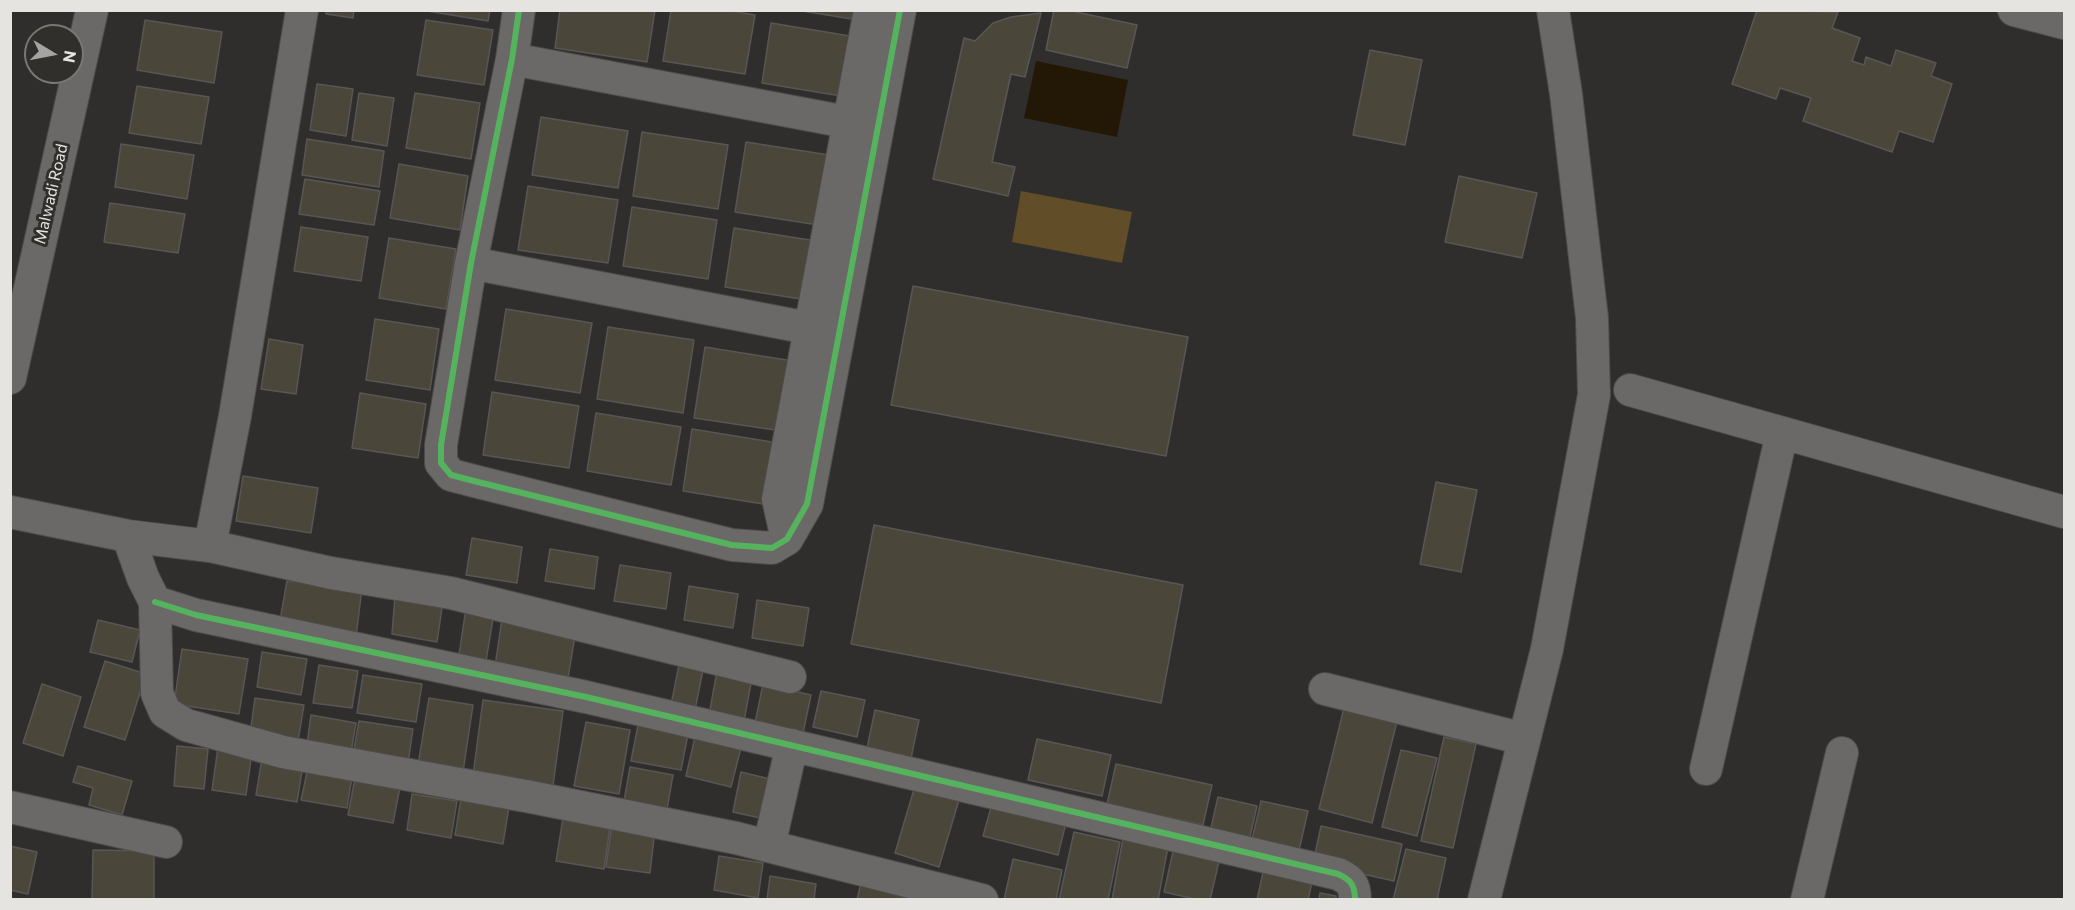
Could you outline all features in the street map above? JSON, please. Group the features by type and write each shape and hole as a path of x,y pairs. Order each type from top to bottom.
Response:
{"street":[{"name":"Malwadi Road","path":"10,378 92,10"},
{"path":"210,546 235,416 302,10"},
{"path":"519,10 512,59 471,263 441,444 441,463 451,475 732,545 772,548 787,538 807,504 825,331 863,125 870,10"},
{"path":"863,125 900,10"},
{"path":"1484,900 1547,648 1594,395 1592,318 1566,94 1553,10"},
{"path":"2017,11 2061,18"},
{"path":"512,59 863,125"},
{"path":"471,263 825,331"},
{"path":"1630,390 2064,512"},
{"path":"1706,770 1782,433"},
{"path":"10,512 128,536 210,546 330,573 451,593 790,677"},
{"path":"128,536 143,578 155,602 156,693 165,712 186,725 283,752 531,797 736,838 982,900"},
{"path":"155,602 196,615 586,697 1338,874 1349,879 1355,888 1355,900"},
{"path":"1325,689 1524,738"},
{"path":"769,846 792,745"},
{"path":"1807,900 1842,753"},
{"path":"10,807 166,842"}],"shaded area":[{"path":"1036,61 1128,80 1117,137 1024,118"},
{"path":"1021,191 1132,212 1122,263 1012,242"}],"building":[{"path":"326,10 354,10 353,18 326,14"},
{"path":"421,10 490,10 488,21"},
{"path":"560,10 655,10 647,62 555,48"},
{"path":"671,10 726,10 755,15 745,74 663,61"},
{"path":"796,10 860,10 858,20"},
{"path":"1054,10 1067,10 1137,25 1127,68 1046,50"},
{"path":"1757,10 1838,12 1832,28 1860,38 1852,61 1864,65 1866,57 1891,66 1896,50 1936,63 1931,76 1952,84 1933,142 1899,131 1892,152 1803,121 1811,98 1780,88 1776,99 1732,84"},
{"path":"1041,13 1025,77 1011,74 992,162 1015,167 1008,196 933,179 964,38 975,41 993,23 1011,17"},
{"path":"145,20 222,32 214,83 137,70"},
{"path":"426,20 493,30 484,85 417,75"},
{"path":"771,23 856,37 847,97 762,83"},
{"path":"1370,50 1422,60 1405,145 1353,135"},
{"path":"317,84 353,89 346,136 310,130"},
{"path":"137,86 209,97 201,144 129,133"},
{"path":"359,93 394,98 387,146 352,140"},
{"path":"415,93 480,103 471,159 406,148"},
{"path":"541,117 628,131 618,188 532,175"},
{"path":"642,132 728,145 718,209 633,196"},
{"path":"307,139 384,151 379,187 302,175"},
{"path":"746,142 829,155 818,225 735,212"},
{"path":"121,144 194,155 187,199 115,187"},
{"path":"399,164 468,176 460,230 390,218"},
{"path":"1459,176 1537,193 1522,258 1445,242"},
{"path":"305,179 380,191 374,225 299,214"},
{"path":"528,186 618,200 608,263 518,250"},
{"path":"110,203 185,214 178,253 104,242"},
{"path":"632,207 717,220 708,279 623,266"},
{"path":"301,227 368,237 361,281 294,271"},
{"path":"734,228 816,241 807,300 725,287"},
{"path":"389,238 456,249 446,309 379,298"},
{"path":"913,286 1188,337 1166,456 891,405"},
{"path":"506,309 592,323 580,393 495,380"},
{"path":"375,319 439,329 430,390 366,380"},
{"path":"608,327 694,340 683,413 597,399"},
{"path":"269,339 303,345 296,394 261,389"},
{"path":"705,347 793,361 782,431 694,418"},
{"path":"492,392 579,406 569,468 483,455"},
{"path":"360,393 426,404 418,458 352,448"},
{"path":"596,413 681,427 671,485 587,471"},
{"path":"692,429 778,443 769,505 683,491"},
{"path":"243,476 318,488 311,533 236,521"},
{"path":"1436,482 1477,490 1461,572 1420,564"},
{"path":"874,525 1183,585 1161,703 851,644"},
{"path":"472,538 522,547 517,583 466,575"},
{"path":"550,549 598,557 594,589 545,581"},
{"path":"620,565 671,573 666,609 614,601"},
{"path":"287,581 362,588 356,637 279,626"},
{"path":"689,586 738,594 733,628 684,620"},
{"path":"395,596 442,608 437,642 392,634"},
{"path":"757,600 809,608 803,646 752,638"},
{"path":"466,608 494,613 484,673 457,668"},
{"path":"502,619 576,630 567,684 494,673"},
{"path":"98,620 140,630 132,662 90,652"},
{"path":"182,649 248,659 239,714 174,704"},
{"path":"262,652 307,659 301,695 257,687"},
{"path":"680,660 704,665 695,710 671,705"},
{"path":"105,661 146,674 125,740 84,727"},
{"path":"319,665 358,671 352,708 313,703"},
{"path":"717,671 752,678 744,721 709,715"},
{"path":"363,675 422,684 416,722 357,713"},
{"path":"42,684 81,697 63,756 23,743"},
{"path":"763,684 811,695 802,738 754,728"},
{"path":"821,691 865,700 857,737 813,727"},
{"path":"255,698 304,705 298,741 250,734"},
{"path":"429,698 473,705 463,772 418,765"},
{"path":"483,700 563,711 553,786 473,775"},
{"path":"1345,704 1398,717 1372,823 1319,809"},
{"path":"875,710 919,720 910,763 866,753"},
{"path":"311,715 356,723 350,758 306,751"},
{"path":"639,720 689,729 681,770 631,761"},
{"path":"359,721 413,729 408,763 353,755"},
{"path":"586,722 630,730 619,794 574,786"},
{"path":"695,737 741,748 731,787 686,776"},
{"path":"1444,737 1476,744 1453,848 1421,841"},
{"path":"1037,739 1111,755 1102,796 1028,780"},
{"path":"177,746 208,749 204,789 174,786"},
{"path":"218,747 252,752 246,795 212,790"},
{"path":"1401,750 1437,758 1417,836 1382,827"},
{"path":"262,758 303,765 297,802 256,795"},
{"path":"309,763 353,771 347,808 301,800"},
{"path":"1116,764 1212,785 1203,825 1107,804"},
{"path":"78,766 132,781 122,815 89,805 93,788 73,782"},
{"path":"630,767 673,775 666,815 623,807"},
{"path":"741,772 774,780 765,819 733,812"},
{"path":"355,778 400,787 393,823 348,815"},
{"path":"915,786 959,800 939,867 895,853"},
{"path":"412,794 457,801 451,838 407,830"},
{"path":"1218,797 1257,806 1249,841 1210,832"},
{"path":"461,798 509,807 503,844 455,835"},
{"path":"993,800 1067,819 1058,855 983,836"},
{"path":"1261,801 1308,811 1297,859 1250,848"},
{"path":"563,818 610,826 604,869 556,861"},
{"path":"612,824 655,830 650,873 606,867"},
{"path":"1321,826 1402,844 1394,881 1313,863"},
{"path":"1074,832 1120,842 1108,900 1059,900"},
{"path":"1123,838 1168,847 1158,900 1112,900"},
{"path":"10,846 37,852 28,894 10,890"},
{"path":"1174,847 1220,857 1210,900 1199,900 1164,892"},
{"path":"1406,849 1446,858 1437,900 1393,900"},
{"path":"93,850 154,851 154,900 92,900"},
{"path":"719,856 763,863 758,898 714,890"},
{"path":"1013,859 1062,870 1056,900 1004,900"},
{"path":"1263,872 1312,882 1308,900 1257,900"},
{"path":"770,876 816,884 814,900 767,900"},
{"path":"862,878 910,889 907,900 857,900"},
{"path":"1320,893 1336,896 1336,900 1319,900"}],"cycle path":[{"path":"519,10 512,59 471,263 441,445 441,463 451,475 474,481 732,545 772,548 787,539 807,504 900,10"},
{"path":"155,602 196,615 586,697 1338,874 1351,884 1355,900"}]}
